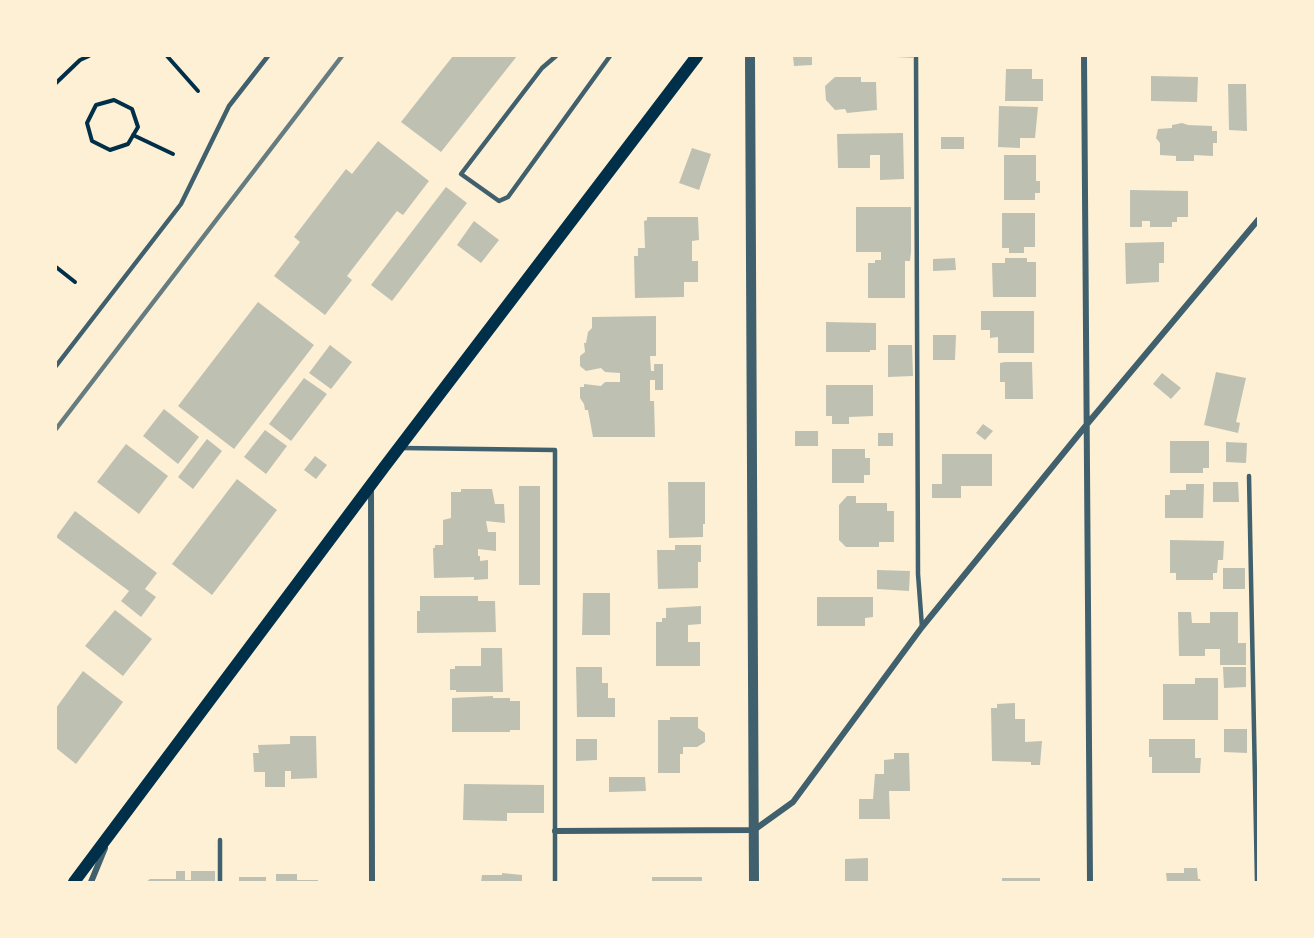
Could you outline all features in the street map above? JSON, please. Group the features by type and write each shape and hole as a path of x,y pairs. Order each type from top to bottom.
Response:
{"main road":[{"path":"74,882 371,484 697,56"}],"street":[{"path":"750,56 754,882"},
{"path":"1083,56 1088,423 1090,882"},
{"path":"555,831 754,830 793,802 922,627 1088,423 1258,220"},
{"path":"371,484 372,882"},
{"path":"91,882 111,834"}],"lane":[{"path":"56,366 181,204 229,106 268,56"},
{"path":"556,56 542,68 461,174 500,201 507,197 610,56"},
{"path":"916,56 918,562 922,627"},
{"path":"399,448 555,450 555,882"},
{"path":"1249,476 1257,882"},
{"path":"220,840 220,882"}],"path":[{"path":"56,83 80,60 89,56"},
{"path":"167,56 198,91"},
{"path":"114,100 132,109 138,127 133,135 128,144 110,150 92,141 87,123 96,105 114,100"},
{"path":"133,135 173,154"},
{"path":"56,267 75,282"}],"building":[{"path":"453,56 517,56 441,152 401,122"},
{"path":"793,56 812,56 812,65 794,66"},
{"path":"913,56 913,58 896,57"},
{"path":"1006,69 1032,69 1032,79 1043,79 1043,101 1005,101"},
{"path":"1151,76 1198,77 1197,102 1151,101"},
{"path":"835,77 861,77 861,82 876,82 877,110 847,113 845,109 835,110 826,100 825,86"},
{"path":"1228,84 1246,84 1247,131 1229,130"},
{"path":"999,106 1038,107 1035,138 1020,138 1020,148 998,147"},
{"path":"1182,123 1212,126 1212,131 1217,131 1217,143 1213,143 1213,156 1194,155 1194,161 1176,161 1176,156 1160,155 1160,143 1156,138 1158,129 1172,128 1172,125"},
{"path":"903,133 904,179 880,180 880,155 870,155 870,168 838,168 837,134"},
{"path":"941,137 964,137 964,149 941,149"},
{"path":"378,141 429,181 403,215 397,211 347,276 352,280 325,315 274,276 300,242 294,237 346,169 352,174"},
{"path":"692,148 711,154 699,190 679,183"},
{"path":"1004,155 1036,155 1036,181 1040,181 1040,193 1035,193 1035,200 1004,200"},
{"path":"446,187 467,203 392,301 371,285"},
{"path":"1130,190 1188,191 1188,217 1177,217 1177,222 1172,222 1172,227 1150,227 1150,221 1142,221 1142,227 1130,227"},
{"path":"856,207 911,207 911,252 910,261 905,261 905,298 868,298 868,263 881,260 881,252 856,252"},
{"path":"1002,213 1035,213 1035,247 1024,247 1024,253 1009,253 1009,248 1002,248"},
{"path":"647,217 698,217 699,240 692,241 692,261 698,261 698,282 684,282 684,297 635,298 634,256 638,256 638,248 645,248 644,221"},
{"path":"474,221 499,240 481,263 457,245"},
{"path":"1164,242 1164,263 1159,263 1159,282 1126,284 1125,243"},
{"path":"955,258 956,270 933,271 933,259"},
{"path":"1005,258 1027,258 1027,262 1036,262 1036,297 993,297 992,263 1005,263"},
{"path":"258,302 314,345 234,449 178,406"},
{"path":"981,311 1034,311 1034,353 998,353 998,337 990,338 990,330 981,330"},
{"path":"656,316 656,356 650,356 651,371 654,371 654,364 663,364 663,390 655,390 655,380 650,380 650,401 654,401 655,437 593,437 588,410 585,410 580,398 580,387 584,387 584,384 601,386 605,382 620,382 620,373 605,372 601,368 586,371 580,366 580,356 585,352 584,343 592,328 592,317"},
{"path":"826,322 876,323 876,350 826,352"},
{"path":"933,335 956,335 955,360 933,360"},
{"path":"330,345 352,362 331,389 309,373"},
{"path":"888,345 912,345 913,376 888,377"},
{"path":"1032,362 1033,399 1005,399 1005,382 1000,382 1000,363"},
{"path":"1216,372 1246,378 1236,422 1240,423 1238,433 1204,425"},
{"path":"1162,373 1181,388 1171,399 1153,384"},
{"path":"304,378 327,394 291,441 269,424"},
{"path":"826,385 873,385 873,416 849,417 849,424 832,424 832,416 826,416"},
{"path":"164,409 199,437 178,464 143,436"},
{"path":"983,424 993,431 985,440 976,433"},
{"path":"265,430 287,446 266,474 244,457"},
{"path":"795,431 818,431 818,446 795,446"},
{"path":"878,433 893,433 893,446 878,446"},
{"path":"207,439 222,451 193,489 178,477"},
{"path":"1170,441 1209,441 1209,468 1203,468 1203,473 1170,473"},
{"path":"1226,442 1247,443 1246,463 1226,462"},
{"path":"126,444 168,476 139,514 97,482"},
{"path":"832,449 865,449 865,458 870,458 870,475 864,475 864,483 832,483"},
{"path":"942,454 992,454 992,486 961,486 961,498 932,498 932,484 942,484"},
{"path":"315,456 327,465 316,479 304,470"},
{"path":"237,479 277,510 212,595 172,564"},
{"path":"668,482 705,482 703,537 669,538"},
{"path":"1213,482 1238,482 1239,502 1213,502"},
{"path":"1186,484 1204,484 1203,518 1165,518 1165,495 1170,495 1170,490 1186,490"},
{"path":"519,486 540,486 540,585 519,585"},
{"path":"461,489 492,489 495,504 504,504 505,523 486,521 488,532 496,532 496,551 478,549 480,561 488,560 488,579 434,578 433,548 435,545 443,545 443,520 451,518 451,492 461,492"},
{"path":"847,496 856,496 856,503 887,503 887,511 894,511 894,542 879,542 879,547 846,547 839,540 839,505"},
{"path":"75,511 157,573 145,589 156,597 141,617 121,601 129,591 56,537"},
{"path":"1170,540 1224,541 1223,560 1218,560 1217,573 1213,573 1213,580 1176,580 1176,573 1170,573"},
{"path":"675,545 701,545 701,562 698,562 698,588 658,589 657,550 675,550"},
{"path":"1223,568 1245,568 1245,589 1223,589"},
{"path":"877,570 910,571 909,591 877,589"},
{"path":"583,593 610,593 610,635 582,635"},
{"path":"420,596 478,596 478,601 495,601 496,632 417,633"},
{"path":"817,597 873,597 873,617 865,618 865,626 817,626"},
{"path":"701,606 701,624 688,625 688,642 700,642 700,666 656,666 656,622 662,622 662,618 666,618 666,608"},
{"path":"115,610 152,639 123,676 85,646"},
{"path":"1178,612 1191,612 1192,623 1210,623 1210,612 1238,612 1238,643 1246,643 1246,665 1220,665 1220,649 1205,649 1205,656 1179,656"},
{"path":"481,648 502,648 503,692 450,690 450,669 455,669 455,666 481,666"},
{"path":"576,667 602,667 602,683 608,683 608,698 615,698 615,717 577,717"},
{"path":"1223,667 1246,667 1246,687 1224,688"},
{"path":"83,671 123,702 76,764 56,748 56,708"},
{"path":"1195,678 1218,678 1218,720 1163,720 1163,684 1195,684"},
{"path":"493,696 493,698 510,698 510,701 520,701 520,730 452,732 452,698"},
{"path":"1015,703 1015,719 1025,719 1025,742 1042,741 1040,765 1031,765 1031,762 992,761 991,708 997,708 997,704"},
{"path":"670,717 698,717 698,728 705,733 705,742 697,747 683,747 683,754 680,754 680,773 658,773 658,720 670,720"},
{"path":"1224,729 1247,729 1247,753 1224,752"},
{"path":"290,736 316,736 317,778 291,779 291,771 285,771 285,787 265,787 265,772 254,772 253,753 259,753 258,745 290,744"},
{"path":"576,739 597,739 597,760 576,761"},
{"path":"1149,739 1195,739 1195,758 1201,758 1200,773 1152,773"},
{"path":"894,753 909,753 910,791 889,791 890,819 859,819 859,799 873,799 875,774 884,774 884,760 894,759"},
{"path":"609,777 645,777 646,791 609,792"},
{"path":"464,784 544,785 544,813 507,813 507,821 463,820"},
{"path":"868,858 868,882 845,882 845,859"},
{"path":"1184,868 1197,868 1198,879 1201,882 1167,882 1166,873 1184,873"},
{"path":"176,871 185,871 185,880 191,880 191,871 215,871 215,882 146,882 150,879 176,879"},
{"path":"502,873 522,875 522,882 481,882 482,875 502,875"},
{"path":"276,874 297,874 297,880 318,880 318,882 276,882"},
{"path":"239,877 266,877 266,882 239,882"},
{"path":"652,877 702,877 702,882 652,882"},
{"path":"1002,878 1040,878 1040,882 1002,882"}],"railway":[{"path":"56,429 342,56"}]}
